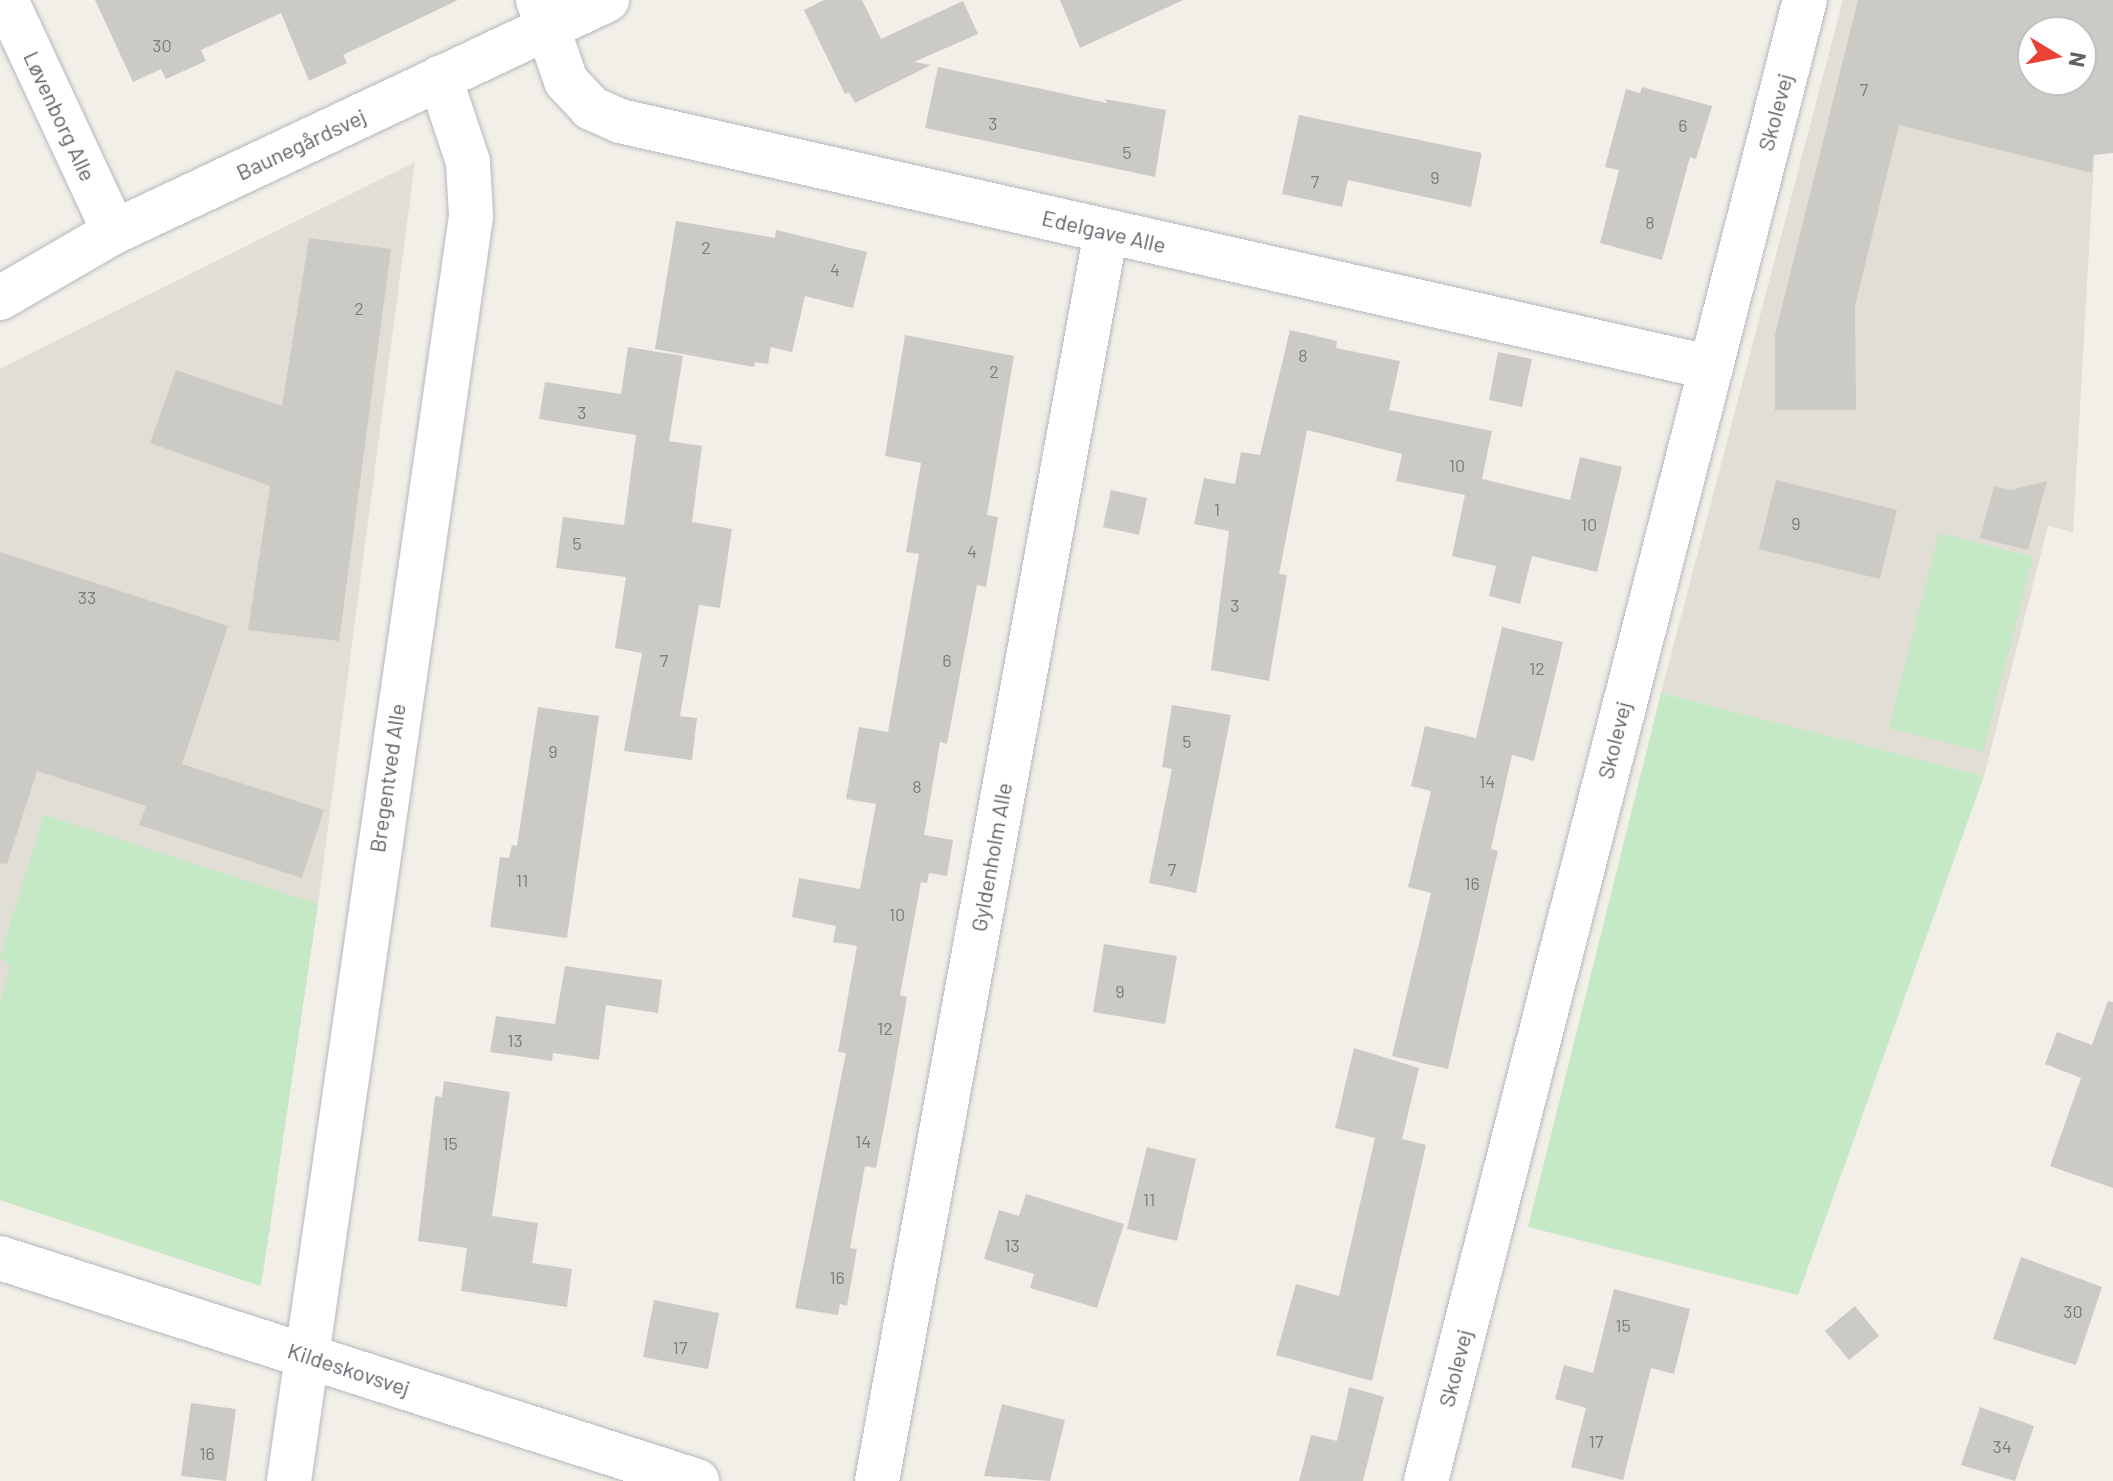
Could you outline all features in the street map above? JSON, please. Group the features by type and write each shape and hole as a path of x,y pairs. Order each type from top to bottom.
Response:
{"street":[{"name":"Løvenborg Alle","path":"6,0 114,232"},
{"name":"Baunegårdsvej","path":"0,298 114,232 440,78 541,15 607,0"},
{"name":"Skolevej","path":"1426,1481 1708,367 1805,0"},
{"name":"Edelgave Alle","path":"541,15 566,81 591,108 620,121 1708,367"},
{"name":"Bregentved Alle","path":"289,1481 309,1356 385,790 471,216 468,162 440,78"},
{"name":"Gyldenholm Alle","path":"877,1481 1106,232"},
{"name":"Kildeskovsvej","path":"0,1258 697,1481"}],"shaded area":[{"path":"1843,0 2113,0 2094,161 2073,532 2048,526 1984,776 1661,693"},
{"path":"415,162 318,904 261,1286 0,1200 0,369"}],"green space":[{"path":"1939,533 2033,557 1983,752 1889,728"},
{"path":"1661,693 1984,776 1798,1295 1528,1227"},
{"path":"44,815 318,904 261,1286 0,1200 0,1003 11,966 0,957"}],"building":[{"path":"95,0 458,0 343,55 347,63 309,81 281,13 201,50 206,61 166,79 161,69 133,82"},
{"path":"824,0 862,0 881,39 963,1 978,34 914,62 931,65 855,103 849,92 845,94 804,10"},
{"path":"1060,0 1183,0 1080,48"},
{"path":"1858,0 2113,0 2113,153 2093,155 2092,173 1899,125 1855,306 1856,410 1775,410 1775,335"},
{"path":"938,67 1107,103 1105,99 1166,110 1155,177 925,128"},
{"path":"1642,87 1712,106 1696,159 1690,157 1662,260 1600,243 1619,170 1605,167 1626,89 1640,93"},
{"path":"1299,115 1482,153 1471,207 1348,180 1342,207 1282,194"},
{"path":"676,221 775,238 776,230 867,252 853,308 805,296 792,352 771,347 768,364 755,362 754,367 655,349"},
{"path":"309,238 391,249 339,641 248,630 270,486 150,443 176,370 282,406"},
{"path":"1290,330 1337,341 1336,348 1400,361 1389,410 1492,431 1482,479 1570,500 1580,457 1622,467 1597,572 1532,556 1520,604 1489,596 1496,566 1452,556 1465,495 1396,481 1402,454 1307,430 1279,574 1287,575 1269,681 1211,670 1229,531 1194,524 1204,478 1235,484 1241,452 1260,455"},
{"path":"905,335 1014,356 987,515 998,517 986,587 977,585 947,744 940,742 924,835 953,840 947,876 929,873 927,883 921,882 900,995 907,997 887,1111 876,1168 865,1166 850,1248 857,1249 847,1306 840,1304 838,1315 795,1308 846,1053 838,1052 857,946 833,942 836,926 792,917 799,878 860,889 876,804 846,799 859,727 888,732 919,554 906,552 921,463 885,456"},
{"path":"628,347 683,356 669,441 702,446 692,522 732,529 720,608 699,605 680,716 697,718 692,760 624,751 642,653 615,648 626,577 556,568 563,517 624,525 636,435 539,419 545,382 621,394"},
{"path":"1498,352 1532,359 1522,407 1489,400"},
{"path":"1776,480 1897,510 1880,579 1759,549"},
{"path":"2047,481 2028,550 1980,538 1994,486 2011,490"},
{"path":"1111,490 1147,498 1139,535 1103,527"},
{"path":"0,552 228,626 182,764 324,810 302,878 139,825 146,806 37,771 7,864 0,863"},
{"path":"1502,627 1563,642 1534,761 1512,755 1491,849 1498,851 1448,1069 1392,1056 1431,893 1408,887 1431,791 1411,786 1425,726 1476,738"},
{"path":"1172,705 1231,715 1196,893 1149,883 1172,769 1162,767"},
{"path":"538,707 599,716 567,938 490,927 500,857 509,858 512,845 517,846"},
{"path":"1104,944 1177,956 1165,1024 1093,1012"},
{"path":"565,966 662,980 658,1013 606,1005 599,1060 553,1053 552,1061 490,1052 496,1016 555,1024"},
{"path":"2108,1001 2113,1002 2113,1188 2050,1166 2081,1078 2045,1064 2057,1032 2092,1045"},
{"path":"1354,1048 1419,1068 1402,1139 1426,1145 1372,1381 1276,1355 1296,1284 1339,1296 1375,1138 1335,1128"},
{"path":"444,1081 510,1092 492,1216 538,1223 532,1263 572,1269 567,1307 461,1291 467,1248 418,1241 435,1096 442,1097"},
{"path":"1147,1147 1196,1159 1177,1241 1127,1229"},
{"path":"1026,1194 1124,1224 1097,1308 1030,1288 1034,1274 984,1259 999,1210 1019,1216"},
{"path":"2021,1257 2102,1287 2076,1365 1993,1339"},
{"path":"1614,1289 1690,1309 1674,1374 1651,1368 1623,1480 1571,1467 1586,1408 1555,1399 1564,1365 1593,1373"},
{"path":"654,1300 719,1313 708,1369 643,1357"},
{"path":"1855,1306 1879,1336 1849,1360 1825,1331"},
{"path":"1349,1387 1384,1397 1363,1481 1299,1481 1311,1435 1337,1441"},
{"path":"191,1403 236,1409 226,1481 181,1476"},
{"path":"1002,1404 1065,1420 1050,1481 984,1476"},
{"path":"1980,1407 2034,1426 2015,1481 1961,1465"}]}
